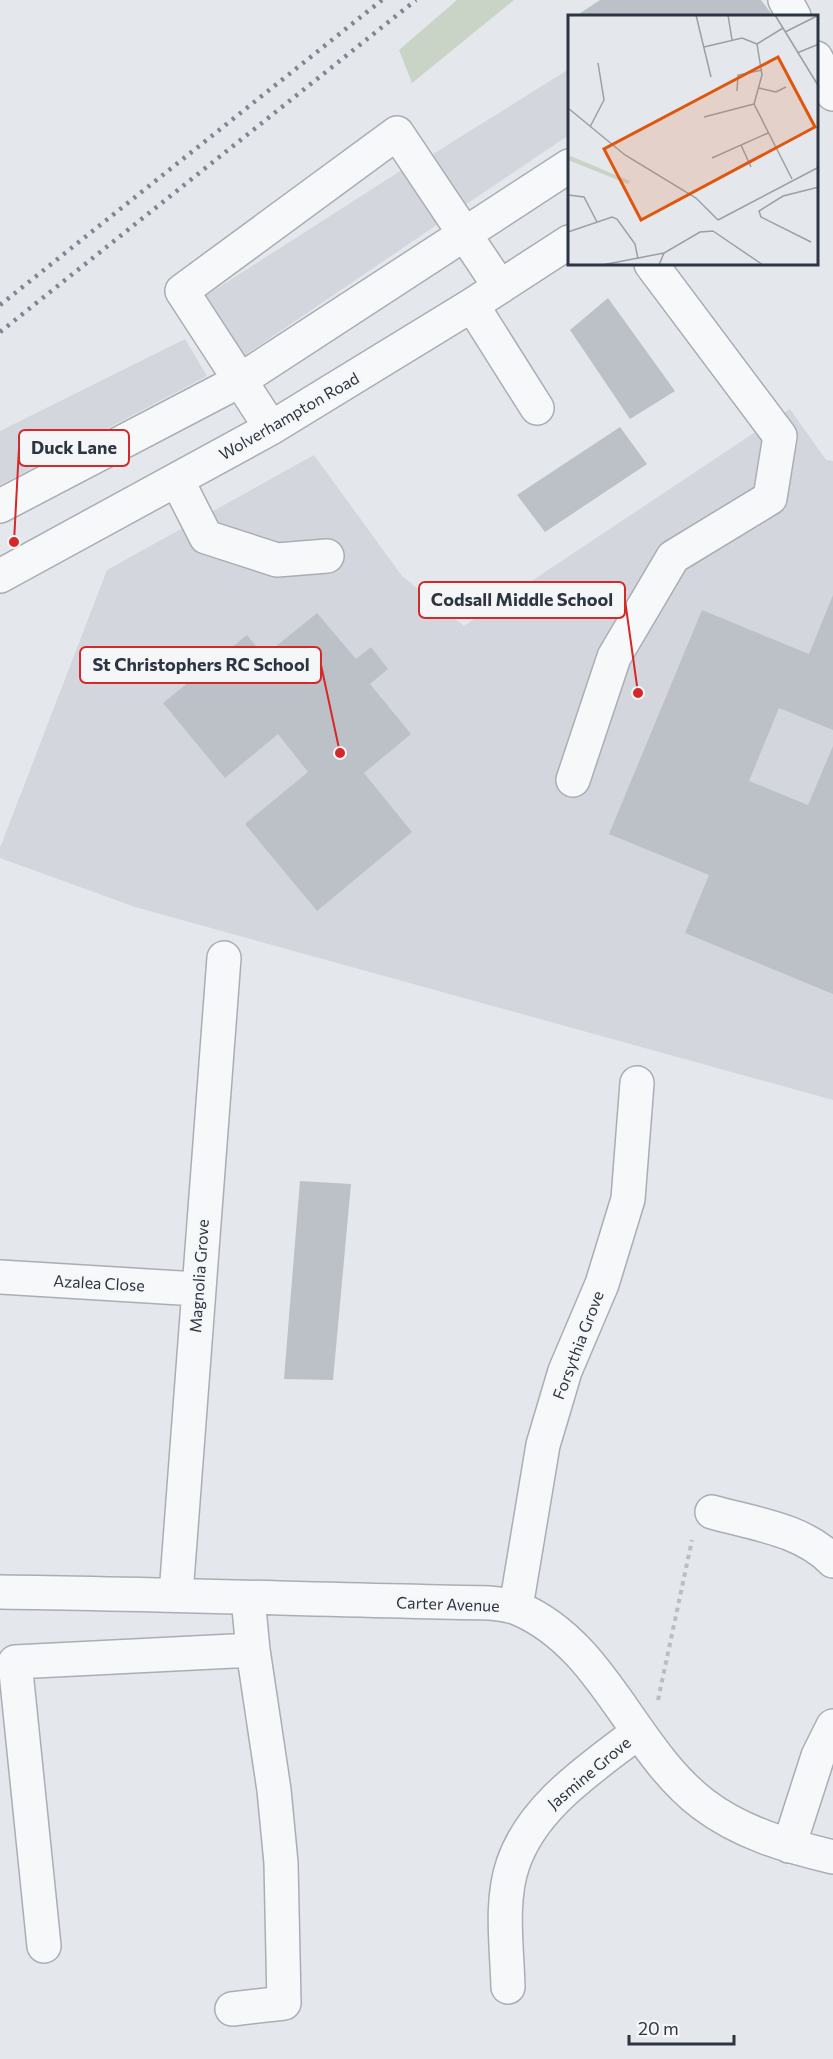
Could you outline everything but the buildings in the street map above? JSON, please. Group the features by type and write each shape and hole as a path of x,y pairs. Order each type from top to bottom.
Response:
{"street":[{"path":"785,0 793,15"},
{"path":"818,97 824,77"},
{"path":"271,428 182,291 397,133 500,287"},
{"path":"0,506 239,381 568,167"},
{"name":"Wolverhampton Road","path":"0,576 271,428 472,305 568,243"},
{"path":"573,780 614,657 673,557 770,498 777,466 780,436 652,266"},
{"path":"472,305 537,408"},
{"path":"177,480 206,537 277,560 327,556"},
{"name":"Magnolia Grove","path":"176,1594 197,1288 224,958"},
{"name":"Forsythia Grove","path":"516,1607 543,1445 565,1371 602,1284 628,1199 637,1083"},
{"name":"Azalea Close","path":"0,1277 197,1288"},
{"path":"712,1512 799,1536 824,1551 833,1561"},
{"name":"Carter Avenue","path":"0,1592 176,1594 248,1598 490,1603 516,1607 551,1628 584,1655 638,1732 674,1776 703,1804 740,1827 789,1846 833,1857"},
{"path":"232,2009 284,2003 281,1863 274,1790 253,1650 248,1598"},
{"path":"44,1946 15,1662 253,1650"},
{"path":"789,1846 818,1756 833,1726"},
{"name":"Jasmine Grove","path":"508,1987 506,1914 513,1864 533,1825 556,1798 638,1732"}],"path":[{"path":"638,1732 654,1720 698,1509 712,1512"}],"shaded area":[{"path":"568,70 568,136 459,209 425,159"},
{"path":"405,168 441,222 235,362 199,300"},
{"path":"185,339 207,376 0,485 0,431"},
{"path":"790,409 826,460 833,461 833,1100 135,907 0,858 0,848 107,570 314,455 402,576 464,626"}],"green space":[{"path":"457,0 514,0 412,83 399,50"}],"railway":[{"path":"0,305 382,0"},
{"path":"0,332 416,0"}],"place":[{"name":"Duck Lane","path":"14,542"},
{"name":"Codsall Middle School","path":"638,693"},
{"name":"St Christophers RC School","path":"340,753"}]}
